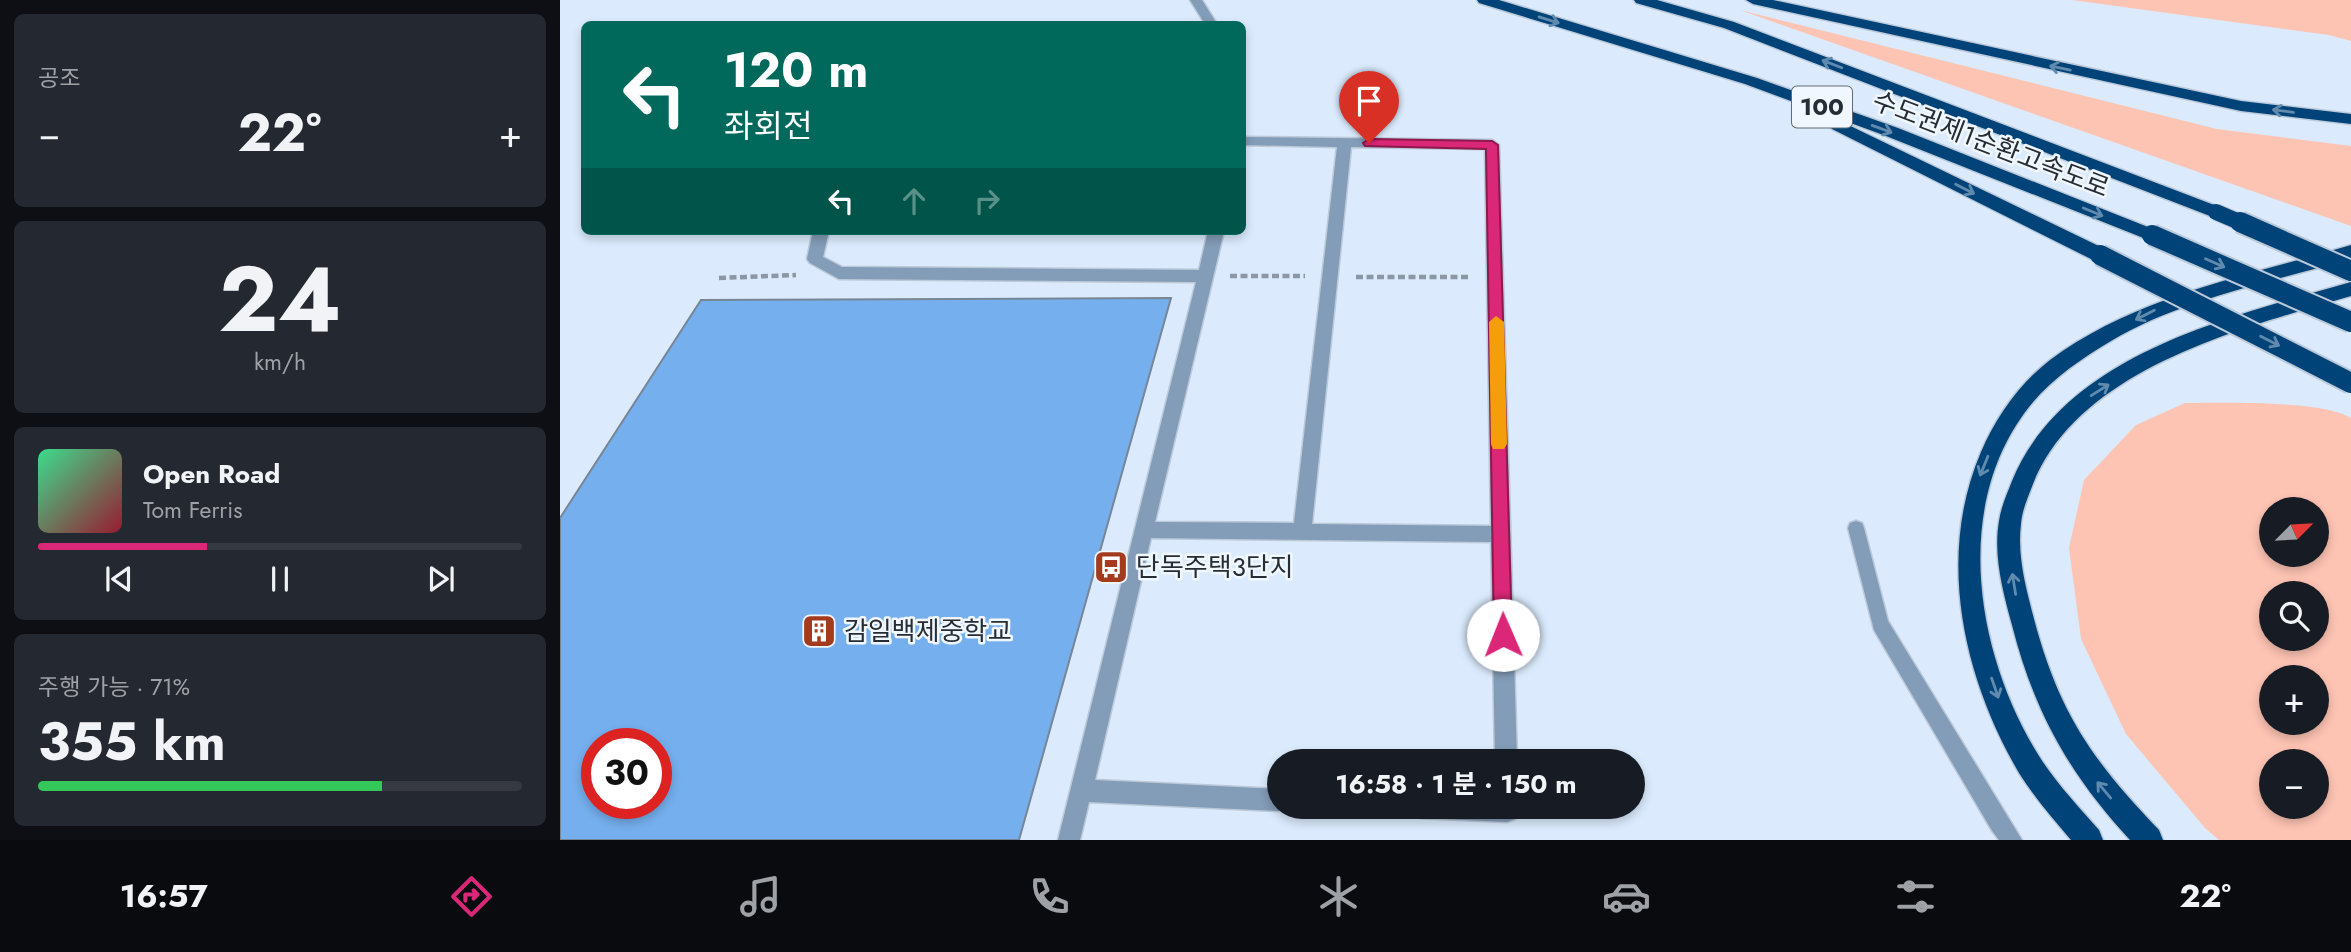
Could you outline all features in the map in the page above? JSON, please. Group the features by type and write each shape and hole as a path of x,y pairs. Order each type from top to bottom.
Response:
{"highway":[{"name":"수도권제1순환고속도로","path":"1484,0 1751,81 1892,132 2152,235 2351,323"},
{"name":"수도권제1순환고속도로","path":"1641,0 1729,25 2216,212 2351,271"},
{"path":"1753,0 2242,106 2351,118"},
{"path":"1751,81 2351,383"},
{"path":"2089,840 2023,753 1997,696 1981,647 1969,595 1968,543 1972,504 1982,467 2004,425 2024,398 2054,369 2090,345 2157,309 2351,252"},
{"path":"2150,840 2080,762 2049,707 2031,658 2017,598 2009,550 2011,510 2033,455 2058,425 2092,394 2141,365 2207,333 2351,289"}],"street":[{"path":"1196,0 1209,21"},
{"path":"1246,141 1492,145 1506,749"},
{"path":"1302,532 1345,142"},
{"path":"820,235 815,259 839,273 1205,276"},
{"path":"1069,840 1215,235"},
{"path":"1143,530 1501,534"},
{"path":"1081,790 1267,799"}],"lane":[{"path":"1856,528 1880,624 1998,822 2012,840"}],"path":[{"path":"719,278 839,273"}],"shaded area":[{"path":"2072,0 2351,0 2351,41 2329,35"},
{"path":"1740,10 2217,129 2351,146 2351,226"},
{"path":"2185,403 2296,405 2337,412 2351,418 2351,840 2219,840 2205,828 2126,734 2081,639 2069,548 2084,480 2136,425"}],"building":[{"name":"감일백제중학교","path":"1171,298 1019,840 560,840 560,518 701,300"}],"slow traffic":[{"path":"1496,322 1499,444"}],"place":[{"name":"단독주택3단지","path":"1111,567"},
{"name":"감일백제중학교","path":"819,631"}],"route":[{"path":"1369,143 1492,145 1503,635"}]}
